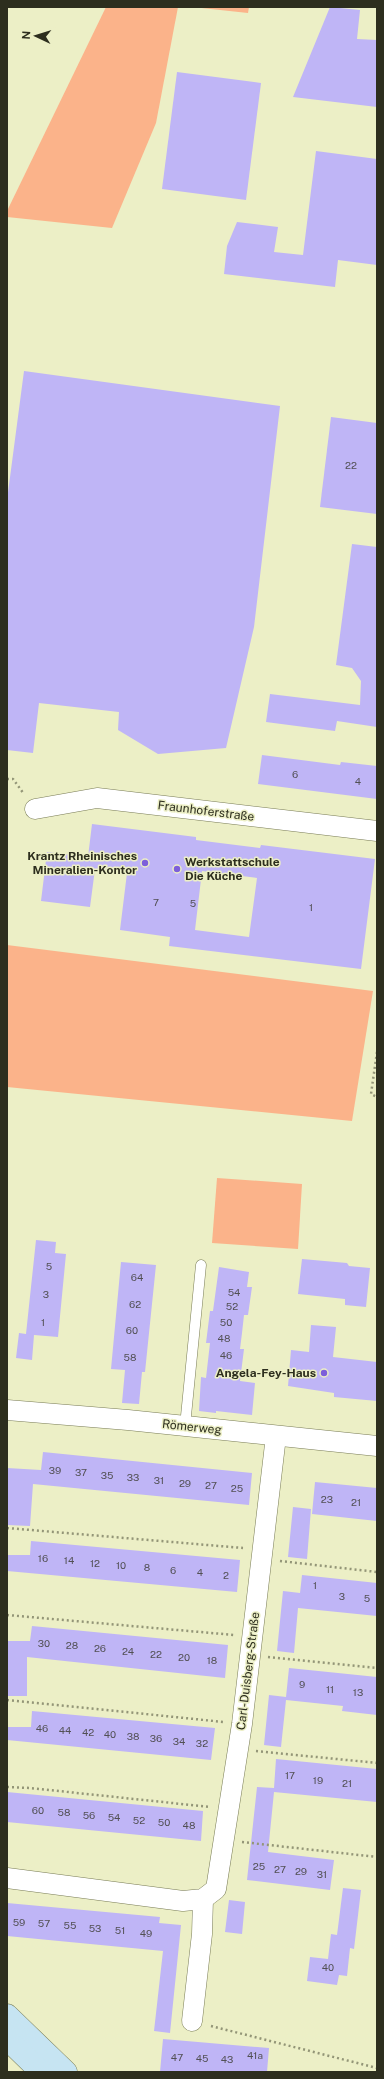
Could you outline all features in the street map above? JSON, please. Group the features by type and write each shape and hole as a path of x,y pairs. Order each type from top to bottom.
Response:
{"street":[{"name":"Fraunhoferstraße","path":"35,809 97,798 377,831"},
{"name":"Römerweg","path":"7,1410 185,1426 377,1446"},
{"name":"Carl-Duisberg-Straße","path":"203,1899 216,1889 230,1809 239,1749 276,1436"},
{"path":"7,1878 183,1901 203,1899 202,1934 192,2021"},
{"path":"7,2014 66,2072"},
{"path":"7,2039 41,2072"}],"lane":[{"path":"185,1426 200,1265"}],"path":[{"path":"7,779 13,780 35,809"},
{"path":"377,1052 371,1094 377,1097"},
{"path":"7,1528 263,1554 377,1572"},
{"path":"7,1615 251,1646 377,1668"},
{"path":"7,1700 242,1724"},
{"path":"239,1749 377,1763"},
{"path":"7,1787 30,1788 230,1809"},
{"path":"225,1840 377,1857"},
{"path":"192,2021 377,2068"}],"shaded area":[{"path":"106,7 178,7 156,123 112,228 7,217 7,211"},
{"path":"192,7 249,7 248,13"},
{"path":"7,945 373,991 352,1121 7,1087"},
{"path":"217,1178 302,1184 298,1249 212,1243"}],"building":[{"path":"330,7 360,10 357,39 377,40 377,107 293,97"},
{"path":"177,72 261,83 246,200 162,189"},
{"path":"316,151 377,159 377,265 338,260 335,287 224,274 227,246 237,222 278,227 274,252 303,255"},
{"path":"24,371 280,406 254,627 226,748 158,754 118,730 119,712 39,703 33,753 7,750 7,500"},
{"path":"331,417 377,423 377,514 320,507"},
{"path":"352,544 377,547 377,727 337,721 335,731 266,722 270,694 360,705 361,681 352,668 336,665"},
{"path":"262,755 340,765 341,762 377,766 377,799 258,784"},
{"path":"92,824 196,837 196,840 260,848 261,845 375,859 361,969 169,946 170,937 120,930 127,873 95,869 90,907 41,901 47,852 88,857","holes":["202,871 257,878 249,937 195,930"]},
{"path":"36,1240 56,1242 55,1253 66,1254 58,1337 34,1335 32,1360 16,1358 19,1333 26,1334"},
{"path":"302,1259 347,1263 349,1266 370,1268 366,1307 345,1305 345,1299 298,1294"},
{"path":"121,1262 156,1265 145,1372 142,1372 139,1404 122,1403 125,1370 111,1369"},
{"path":"219,1267 249,1272 247,1287 252,1287 248,1315 244,1315 240,1349 244,1349 240,1381 255,1383 252,1415 216,1411 216,1413 199,1411 201,1377 206,1378 210,1343 206,1343 210,1311 213,1311"},
{"name":"Angela-Fey-Haus","path":"311,1325 336,1327 333,1357 377,1362 377,1401 334,1397 334,1393 288,1386 291,1350 309,1352"},
{"path":"43,1452 252,1473 249,1505 33,1484 30,1526 7,1525 7,1468 41,1470"},
{"path":"315,1482 377,1488 377,1521 312,1514"},
{"path":"293,1507 311,1509 307,1559 288,1557"},
{"path":"31,1541 240,1560 237,1592 7,1571 7,1555 30,1555"},
{"path":"302,1575 377,1583 377,1616 298,1608 294,1653 277,1651 283,1591 300,1593"},
{"path":"32,1626 228,1645 225,1678 27,1657 27,1696 7,1696 7,1641 30,1641"},
{"path":"289,1668 377,1677 377,1715 342,1711 343,1706 286,1700 281,1747 264,1745 269,1695 286,1697"},
{"path":"32,1711 215,1728 211,1760 7,1740 7,1727 31,1727"},
{"path":"276,1759 377,1769 377,1802 274,1792 268,1852 334,1860 330,1890 247,1880 257,1787 274,1788"},
{"path":"7,1792 203,1811 201,1841 7,1822"},
{"path":"343,1888 361,1890 354,1949 350,1948 347,1976 339,1975 337,1985 307,1981 310,1957 328,1959 331,1934 337,1935"},
{"path":"229,1900 245,1902 242,1934 225,1932"},
{"path":"7,1903 160,1917 159,1923 181,1925 170,2033 154,2031 163,1951 7,1936"},
{"path":"163,2039 269,2048 267,2072 160,2072"}],"place":[{"name":"Krantz Rheinisches Mineralien-Kontor","path":"145,863"},
{"name":"Werkstattschule Die Küche","path":"177,869"},
{"name":"Angela-Fey-Haus","path":"324,1373"}]}
